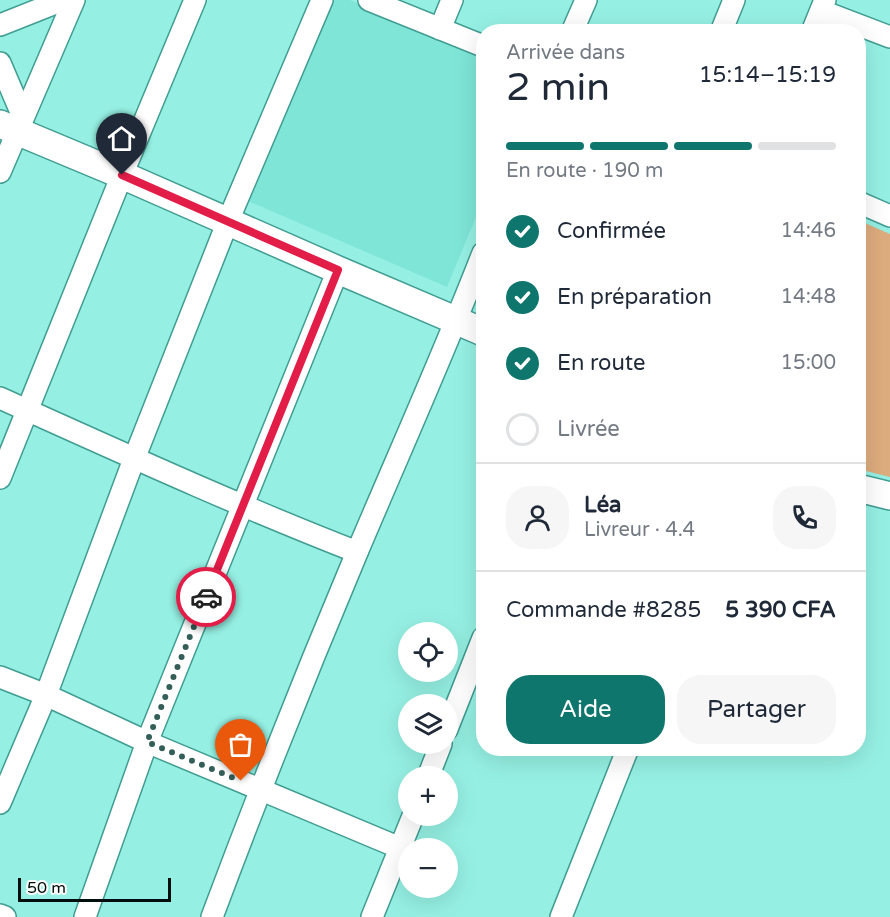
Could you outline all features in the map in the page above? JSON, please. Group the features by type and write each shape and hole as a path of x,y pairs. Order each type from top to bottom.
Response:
{"main road":[{"path":"13,124 122,175 476,329"},
{"path":"866,490 890,496"}],"street":[{"path":"0,25 63,0"},
{"path":"0,172 13,124 74,0"},
{"path":"0,478 195,0"},
{"path":"0,802 46,695 134,459 228,221 322,0"},
{"path":"369,0 476,43"},
{"path":"440,29 452,0"},
{"path":"576,24 586,0"},
{"path":"724,24 734,0"},
{"path":"816,24 824,5 863,24"},
{"path":"866,25 890,37"},
{"path":"0,63 13,124"},
{"path":"866,206 890,216"},
{"path":"85,917 147,742 338,270"},
{"path":"212,917 260,789 476,270"},
{"path":"0,398 134,459 357,552"},
{"path":"458,701 476,656"},
{"path":"0,677 46,695 147,742 398,847"},
{"path":"561,917 625,756"},
{"path":"372,917 398,853"},
{"path":"0,915 5,917"}],"shaded area":[{"path":"332,0 350,0 476,52 476,217 447,287 248,201"},
{"path":"866,224 890,234 890,477 866,471"}],"way so far":[{"path":"206,597 147,742 241,781"}],"route":[{"path":"122,175 338,270 206,597"}]}
